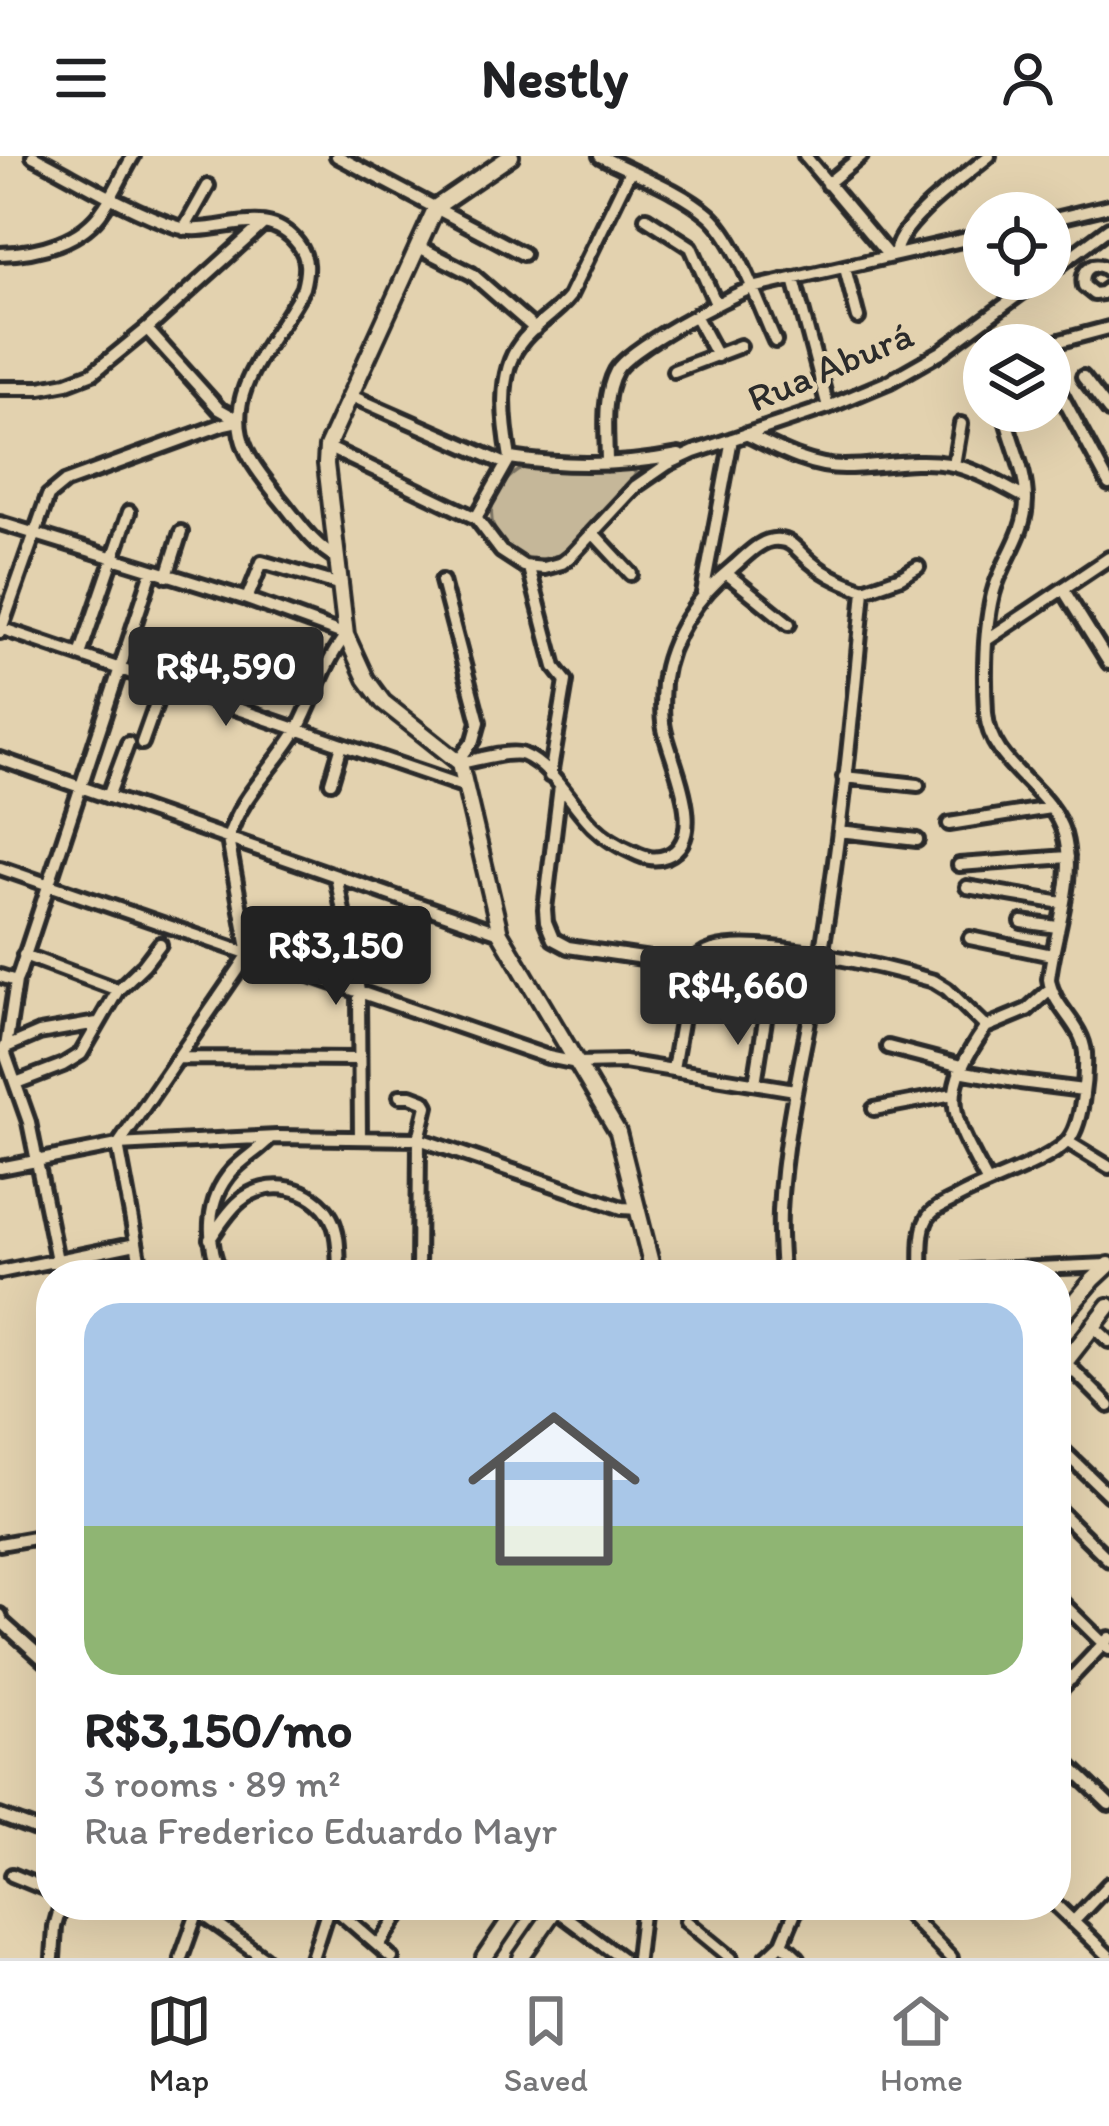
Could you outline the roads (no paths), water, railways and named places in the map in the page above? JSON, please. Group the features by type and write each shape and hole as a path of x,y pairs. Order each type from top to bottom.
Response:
{"main road":[{"path":"511,156 436,207 327,447 346,635 366,680 383,702 459,762 500,933 618,1132 651,1260"},
{"path":"1071,1307 1108,1265"},
{"path":"1071,1353 1109,1306"},
{"path":"484,1958 510,1920"},
{"path":"521,1958 547,1920"}],"street":[{"path":"33,156 184,230 241,222 263,224 292,237 301,247 307,272 293,309 245,387 237,420 245,450 258,471 306,532 337,558"},
{"path":"0,254 59,243 96,219 133,156"},
{"path":"337,156 523,254"},
{"path":"600,156 707,213 729,241 775,341"},
{"path":"805,156 892,255"},
{"path":"827,184 861,156"},
{"path":"892,255 902,235 934,202 989,156"},
{"path":"476,518 508,461 506,378 515,351 569,297 630,171"},
{"path":"184,230 208,187"},
{"path":"1071,215 1109,206"},
{"path":"1083,212 1096,238"},
{"path":"646,218 691,247 716,304"},
{"path":"0,388 40,388 93,373 263,224"},
{"path":"1071,256 1109,228"},
{"path":"607,464 612,380 617,368 634,353 752,288 963,240"},
{"path":"417,246 472,274 535,329"},
{"path":"1078,250 1089,267"},
{"path":"1108,291 1094,293 1084,286 1084,274 1098,265 1109,271"},
{"path":"844,268 858,318"},
{"path":"794,279 828,406"},
{"name":"Rua Aburá","path":"530,568 562,562 636,486 668,464 828,406 916,368 1011,300"},
{"path":"696,317 718,356"},
{"path":"147,328 219,409 237,420"},
{"path":"1071,338 1109,328"},
{"path":"674,371 740,346"},
{"path":"1083,377 1109,411"},
{"name":"Rua Aburá","path":"350,395 508,461 638,463 694,452"},
{"path":"1071,413 1109,484"},
{"path":"237,420 65,482 48,496 0,629 466,788"},
{"path":"955,465 961,424"},
{"path":"922,1260 929,1216 1068,1142 1078,1123 1083,1090 1083,1042 1048,979 1068,856 1064,833 1051,808 990,736 985,687 993,595 1017,538 1026,499 1011,432"},
{"path":"746,434 800,459 830,466 955,465 1026,499"},
{"path":"703,596 732,439"},
{"path":"327,447 476,518 501,551 530,568 555,668 566,681 550,776"},
{"path":"636,486 642,474 638,463"},
{"path":"80,656 130,512"},
{"path":"0,523 247,599 346,635 297,730 245,802 228,838 249,954 118,1145 139,1260"},
{"path":"167,576 181,532"},
{"path":"592,533 631,574"},
{"path":"459,762 520,753 560,786 595,828 626,850 656,860 676,851 683,842 686,820 664,729 662,696 672,650 714,582 760,544 782,539 822,573 864,590 918,567"},
{"path":"988,639 1109,559"},
{"path":"247,599 262,562 341,585"},
{"path":"56,1260 29,1122 3,1056 16,981 152,571"},
{"path":"726,572 789,624"},
{"path":"442,581 479,722 459,762"},
{"path":"1063,589 1109,663"},
{"path":"782,1260 780,1213 795,1090 821,956 864,590"},
{"path":"142,743 163,684"},
{"path":"108,796 128,743"},
{"path":"331,782 342,745"},
{"path":"0,759 500,933"},
{"path":"844,777 918,785"},
{"path":"560,786 544,910 553,939 568,947 691,965"},
{"path":"950,824 1051,808"},
{"path":"838,831 917,840"},
{"path":"959,865 1068,856"},
{"path":"0,868 548,1057 578,1063 624,1062 795,1090"},
{"path":"336,876 359,991 360,1137"},
{"path":"967,887 1062,903"},
{"path":"1022,922 1057,928"},
{"path":"970,938 1052,955"},
{"path":"16,1083 81,1054 118,990 160,944"},
{"path":"674,1069 691,965 700,955 726,947 821,956 934,981 986,1028"},
{"path":"24,955 118,990"},
{"path":"0,976 16,981"},
{"path":"988,1183 956,1119 953,1094 960,1068 986,1028 1027,1010 1050,989"},
{"path":"755,1083 765,1020"},
{"path":"3,1056 39,1034 97,1023"},
{"path":"888,1047 960,1068 1083,1090"},
{"path":"178,1058 359,1059"},
{"path":"874,1108 953,1094"},
{"path":"400,1096 426,1103 419,1139 418,1260"},
{"path":"216,1260 210,1219 224,1182 270,1138"},
{"path":"0,1168 118,1145 270,1138 419,1139 622,1208 639,1209"},
{"path":"1068,1142 1109,1166"},
{"path":"210,1239 239,1202 262,1189 278,1187 296,1190 322,1206 336,1233 338,1260"},
{"path":"84,1260 136,1244"},
{"path":"1071,1267 1108,1265"},
{"path":"0,1272 36,1270"},
{"path":"1092,1325 1109,1341"},
{"path":"1071,1377 1109,1406"},
{"path":"1071,1458 1109,1495"},
{"path":"1071,1523 1109,1560"},
{"path":"0,1544 36,1537"},
{"path":"1071,1611 1107,1644 1071,1679"},
{"path":"0,1620 36,1652"},
{"path":"1071,1767 1109,1804"},
{"path":"0,1816 36,1829"},
{"path":"12,1875 36,1885"},
{"path":"1109,1884 1073,1922 1109,1956"},
{"path":"53,1958 57,1920"},
{"path":"181,1958 192,1920"},
{"path":"213,1920 264,1958"},
{"path":"312,1958 325,1920"},
{"path":"348,1920 392,1958"},
{"path":"379,1945 396,1920"},
{"path":"573,1920 621,1958"},
{"path":"637,1958 641,1920"},
{"path":"766,1958 782,1943 792,1920"},
{"path":"914,1920 951,1958"},
{"path":"686,1921 731,1958"},
{"path":"782,1943 798,1958"}]}
